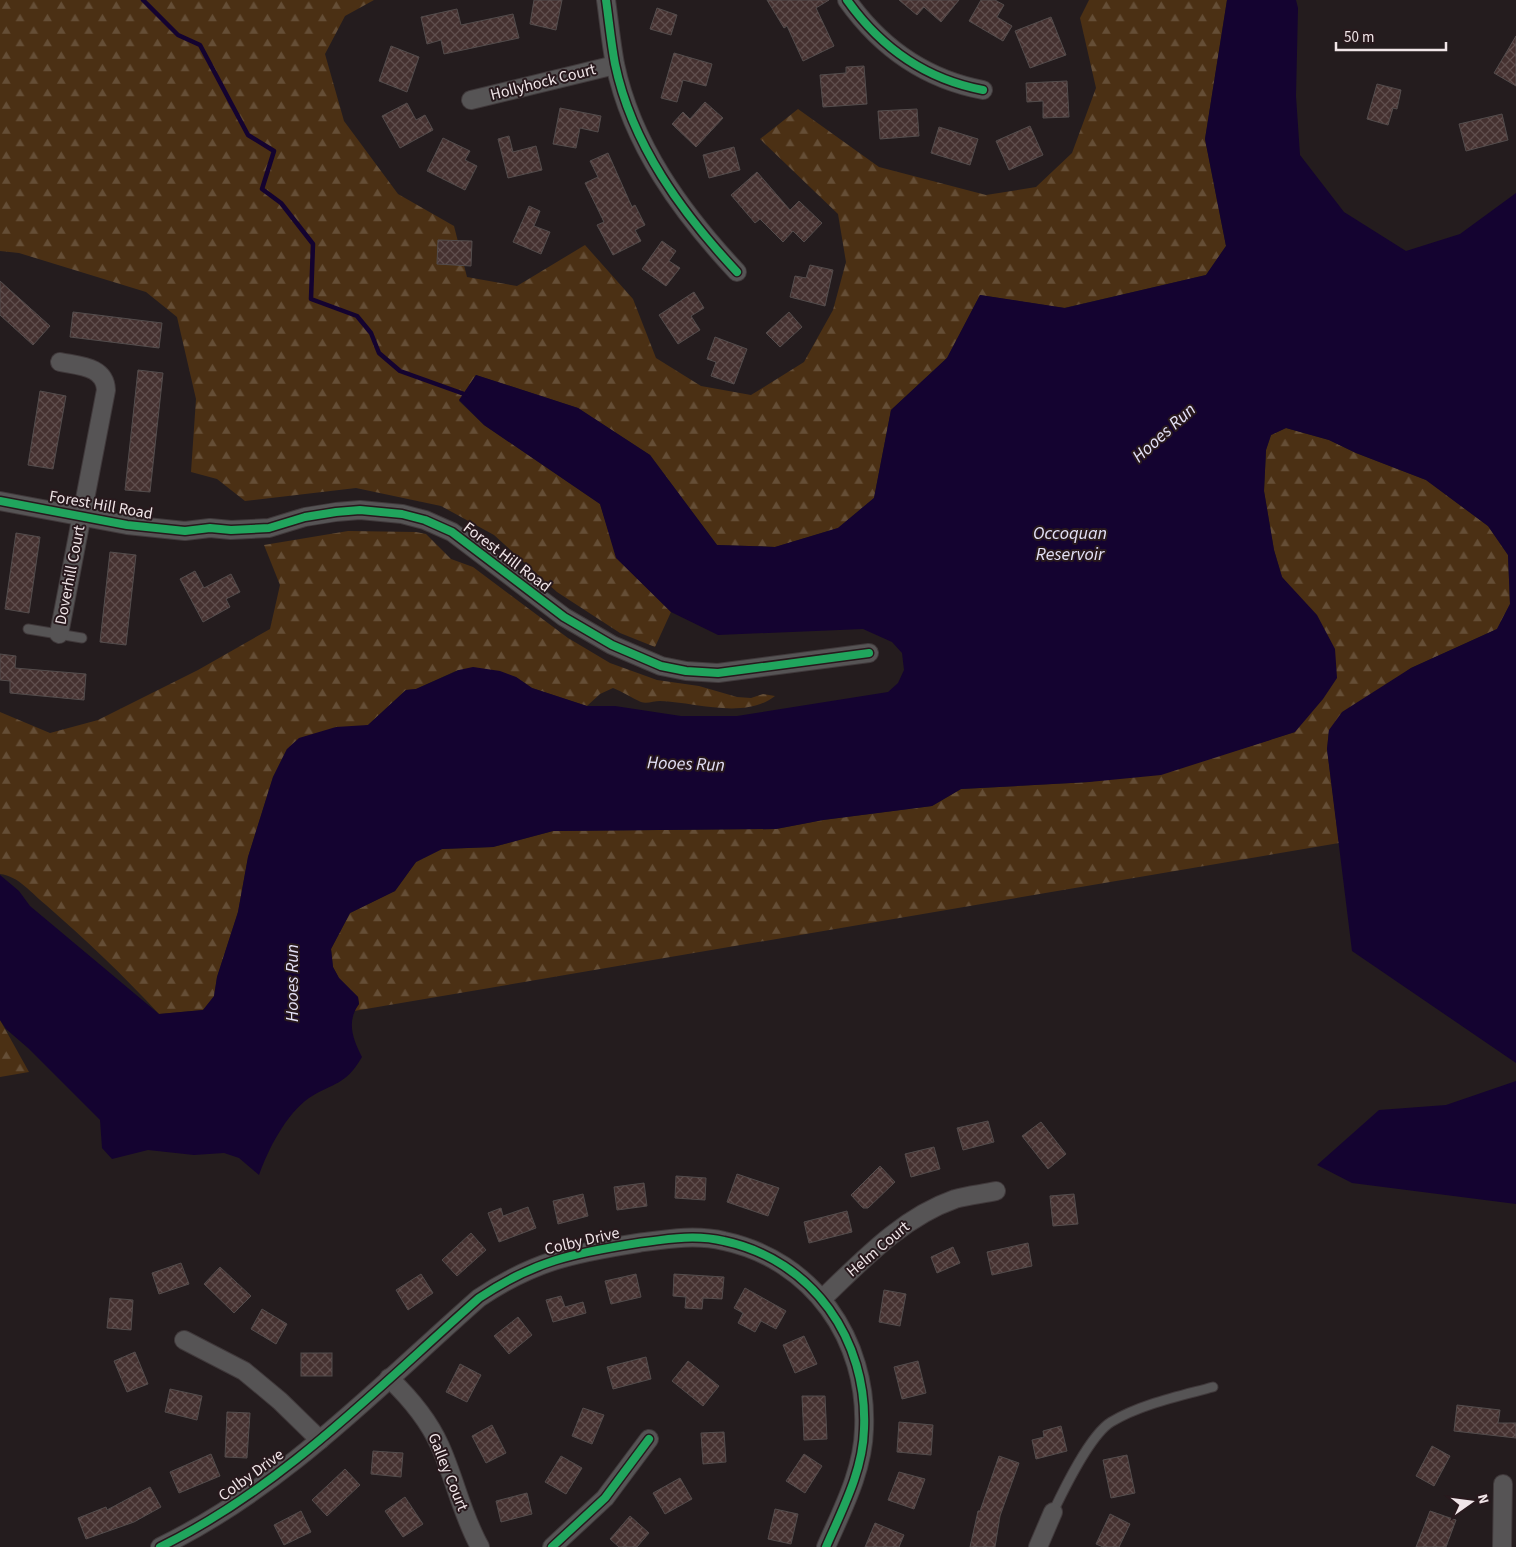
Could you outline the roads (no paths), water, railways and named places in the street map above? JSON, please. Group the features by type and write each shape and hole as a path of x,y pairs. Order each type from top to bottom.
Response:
{"street":[{"path":"606,0 615,65 638,130 659,173 680,206 737,272"},
{"path":"848,0 877,37 897,54 919,68 943,79 983,90"},
{"name":"Hollyhock Court","path":"471,100 615,65"},
{"name":"Doverhill Court","path":"59,634 106,390 106,381 96,371 60,362"},
{"name":"Forest Hill Road","path":"0,501 127,525 185,532 210,528 231,530 269,528 305,517 336,512 375,511 402,514 425,520 452,532 564,617 620,649 661,666 686,671 718,673 869,653"},
{"name":"Helm Court","path":"822,1299 899,1228 955,1199 996,1191"},
{"name":"Colby Drive","path":"160,1547 227,1511 272,1479 320,1440 480,1298 525,1270 552,1259 580,1252 675,1237 700,1237 724,1241 770,1258 810,1286 822,1299 847,1338 856,1361 864,1405 862,1451 854,1481 826,1547"},
{"path":"184,1340 244,1371 280,1400 320,1440"},
{"name":"Galley Court","path":"389,1378 420,1412 440,1444 463,1510 480,1547"},
{"path":"552,1547 605,1498 649,1439"},
{"path":"1502,1547 1503,1484"},
{"path":"1038,1547 1054,1512"}],"lane":[{"path":"28,629 82,638"},
{"path":"1054,1512 1069,1478 1103,1429 1111,1422 1155,1404 1213,1387"}],"water":[{"name":"Occoquan Reservoir","path":"1227,0 1296,0 1298,8 1296,96 1300,155 1344,212 1406,251 1460,234 1516,193 1516,1063 1352,951 1327,749 1329,730 1342,712 1411,668 1497,629 1510,604 1508,555 1488,526 1426,480 1356,453 1329,440 1286,428 1271,435 1266,450 1264,491 1274,550 1282,577 1317,615 1335,649 1337,678 1323,699 1295,732 1161,775 1089,782 961,789 932,806 823,820 776,829 553,831 493,847 442,849 416,862 395,891 350,913 331,949 333,967 339,978 358,997 359,1004 353,1017 352,1030 362,1057 344,1078 309,1098 293,1113 279,1133 259,1175 239,1158 224,1153 194,1155 148,1150 112,1159 102,1148 100,1120 28,1048 6,1029 0,1020 0,875 19,891 30,906 159,1014 203,1010 214,996 217,977 238,912 248,857 273,777 287,749 299,738 336,727 368,725 406,690 416,689 459,670 473,667 500,671 516,677 532,688 587,706 615,706 681,716 737,716 888,692 898,683 904,670 902,653 892,642 863,629 718,635 671,612 616,558 600,504 484,425 459,400 476,375 578,408 650,455 717,545 775,547 838,528 874,498 891,410 947,358 980,295 1065,308 1206,275 1226,246 1205,139"},
{"path":"1516,1081 1516,1204 1352,1183 1317,1165 1379,1110 1446,1105"}],"waterway":[{"path":"143,0 178,35 200,45 248,135 274,151 262,189 281,203 313,244 311,299 357,316 371,333 379,353 400,371 467,395"}],"water label":[{"name":"Hooes Run","path":"1164,433"},
{"name":"Hooes Run","path":"686,764"},
{"name":"Hooes Run","path":"292,983"}]}
